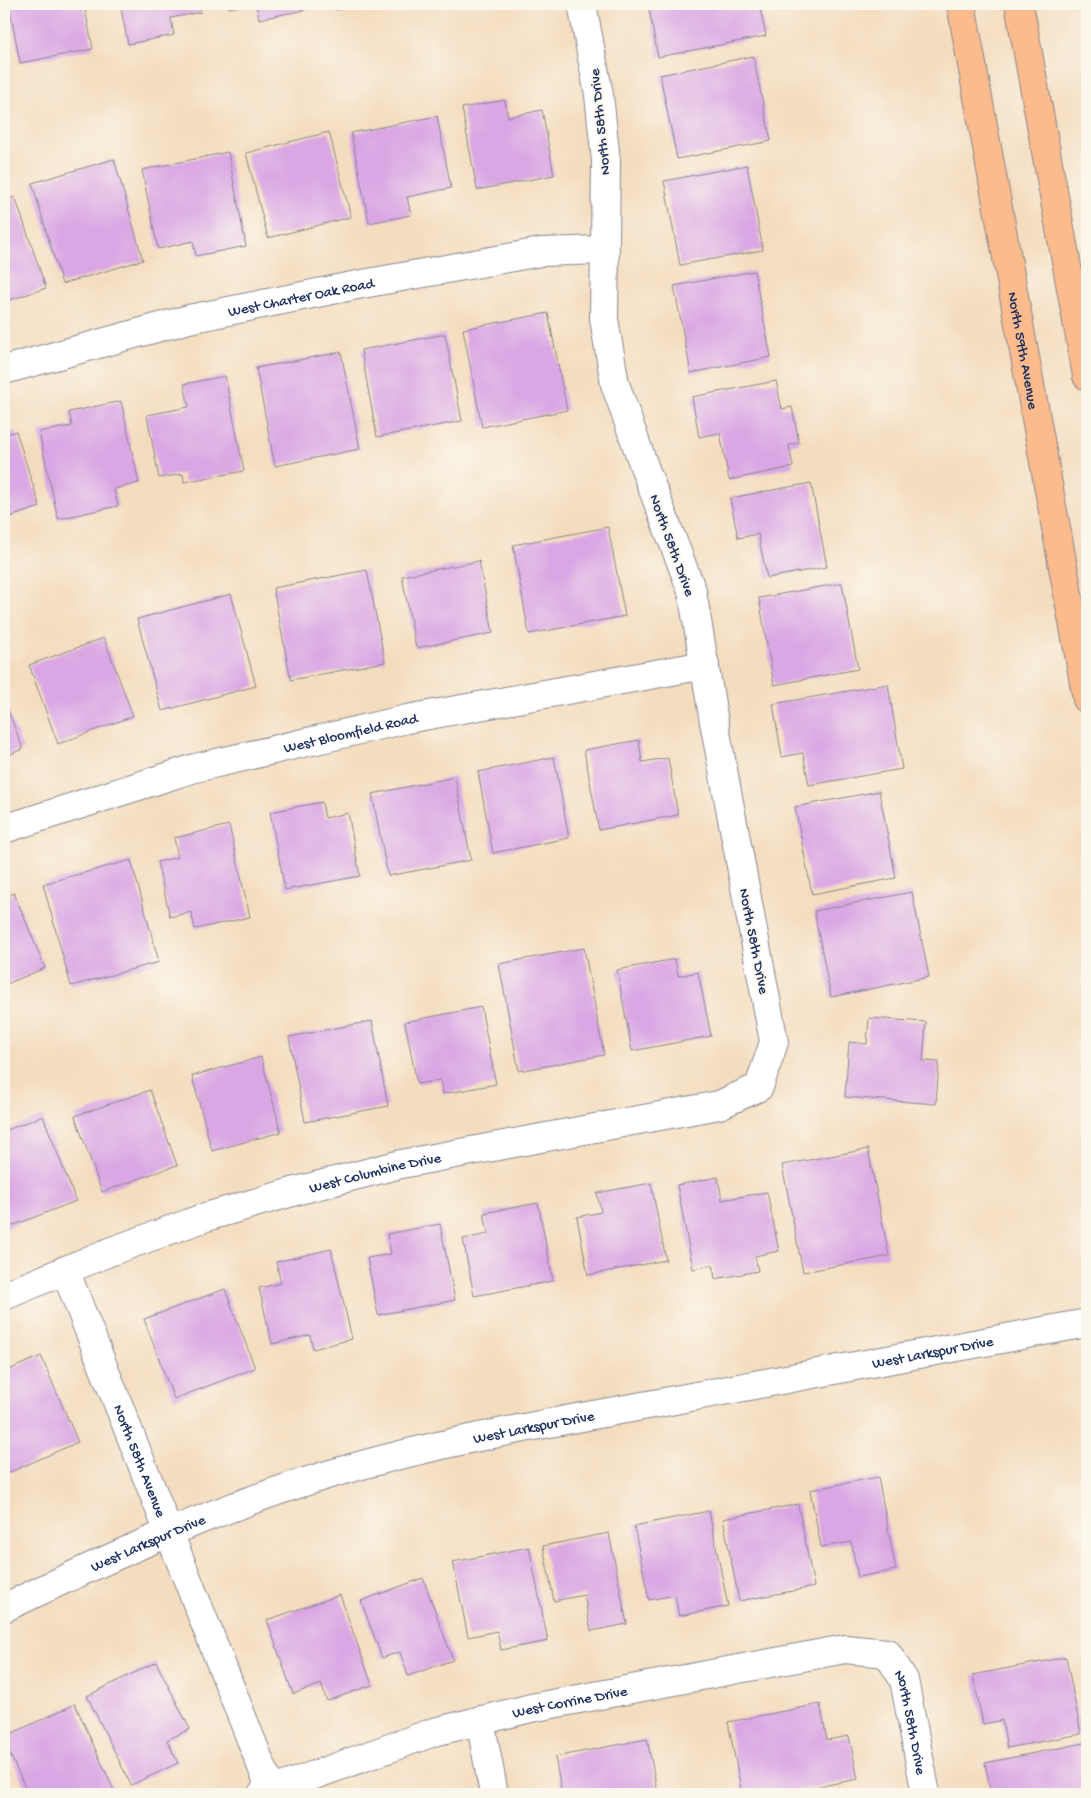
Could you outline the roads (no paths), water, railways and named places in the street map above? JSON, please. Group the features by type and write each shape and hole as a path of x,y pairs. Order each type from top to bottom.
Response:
{"main road":[{"name":"North 59th Avenue","path":"961,4 1087,699"},
{"path":"1019,4 1087,376"}],"street":[{"name":"North 58th Drive","path":"582,4 599,95 606,161 604,319 615,384 645,469 692,591 774,1042 759,1087"},
{"name":"West Charter Oak Road","path":"4,370 189,319 347,287 541,252 604,250"},
{"name":"West Bloomfield Road","path":"4,829 77,804 195,768 407,719 705,665"},
{"name":"West Columbine Drive","path":"4,1296 65,1270 206,1217 296,1191 401,1164 719,1105 759,1087"},
{"name":"North 58th Avenue","path":"65,1270 168,1532 266,1792"},
{"name":"West Larkspur Drive","path":"4,1608 106,1558 168,1532 311,1480 444,1445 527,1426 1087,1323"},
{"name":"West Corrine Drive","path":"266,1792 434,1732 531,1708 845,1649 887,1653"},
{"name":"North 58th Drive","path":"887,1653 904,1680 926,1794"},
{"path":"480,1720 494,1794"}]}
